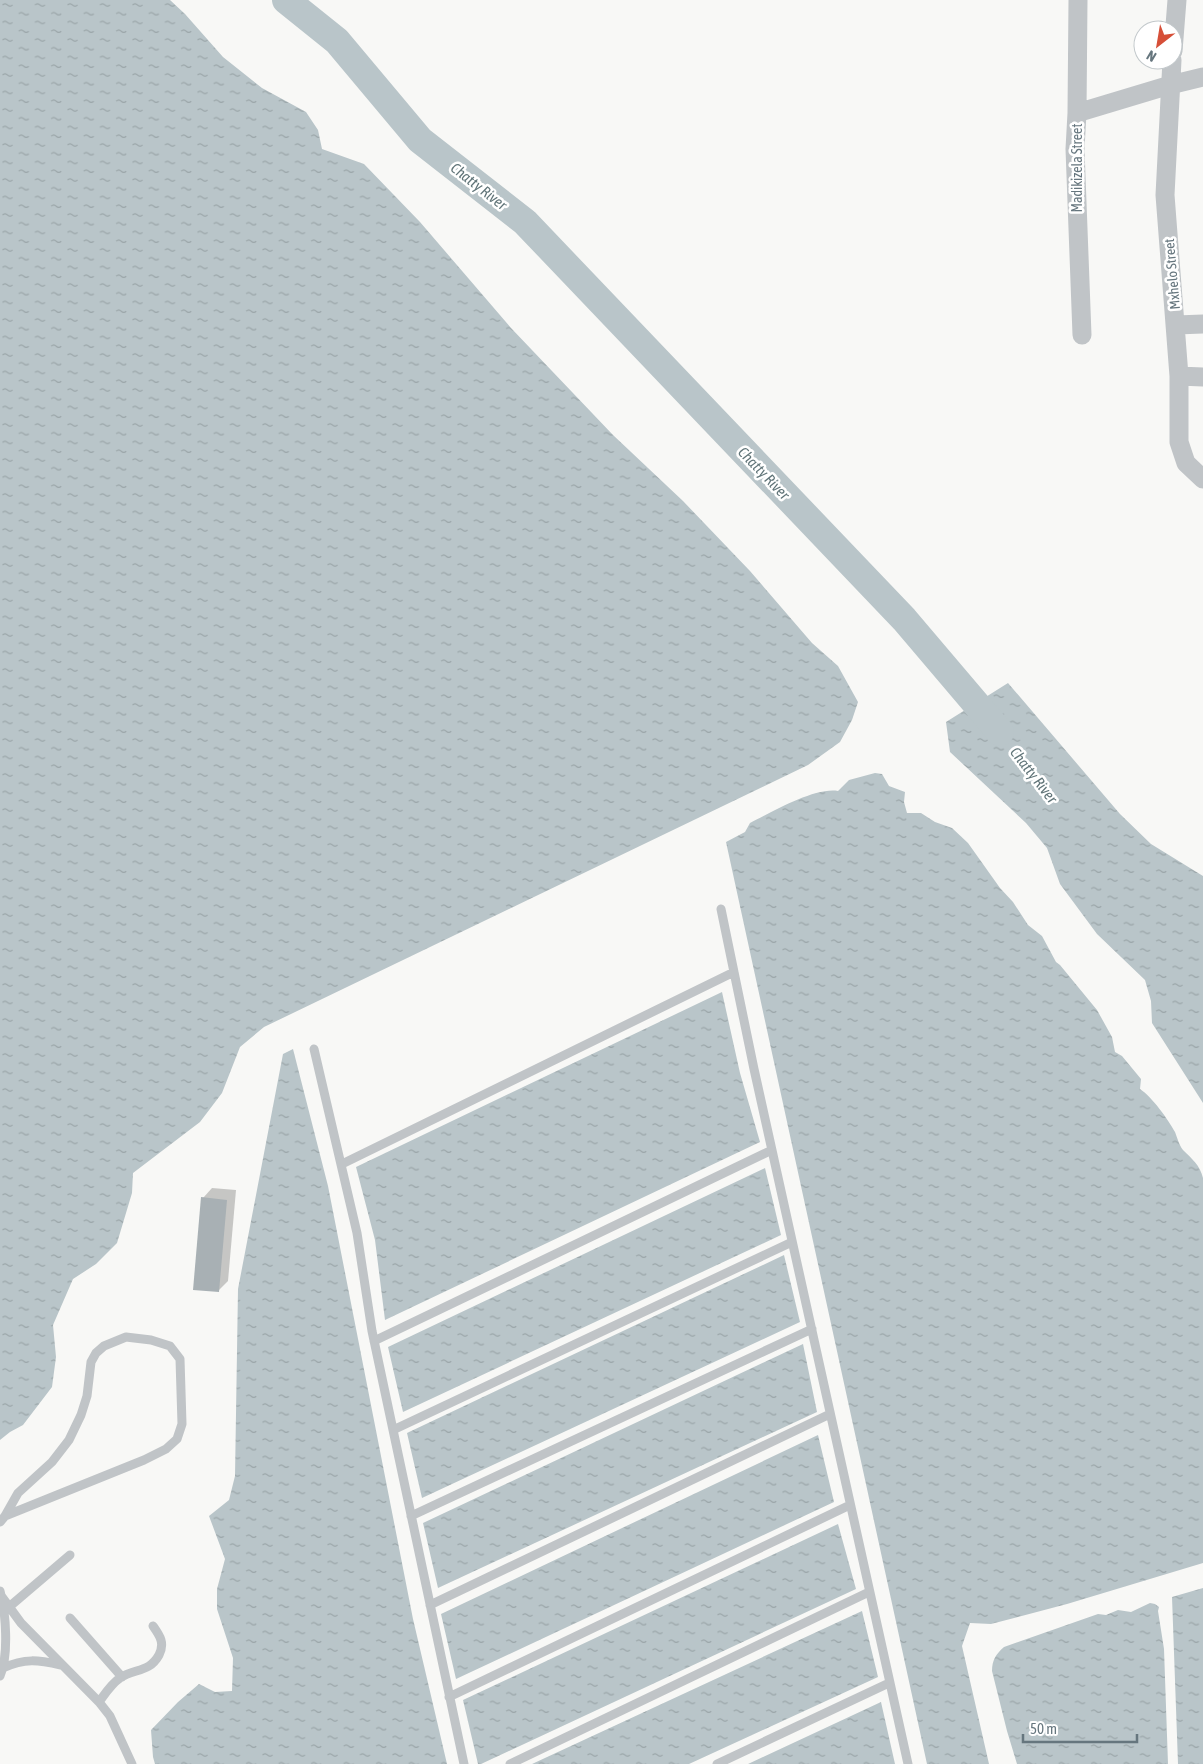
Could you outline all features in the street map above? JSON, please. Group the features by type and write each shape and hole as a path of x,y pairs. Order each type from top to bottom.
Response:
{"street":[{"name":"Madikizela Street","path":"1078,0 1075,149 1082,335"},
{"path":"1175,20 1177,0"},
{"name":"Mxhelo Street","path":"1171,70 1164,195 1176,325 1179,376 1179,442 1186,463 1203,479"},
{"path":"1077,113 1170,84 1203,78"},
{"path":"1176,325 1203,324"},
{"path":"1179,376 1203,377"}],"lane":[{"path":"721,909 792,1242 908,1764"},
{"path":"342,1164 734,972"},
{"path":"314,1049 357,1233 374,1341 464,1764"},
{"path":"374,1341 772,1150"},
{"path":"393,1430 792,1242"},
{"path":"411,1516 812,1329"},
{"path":"126,1337 151,1340 170,1346 180,1360 182,1424 177,1439 166,1449 144,1460 2,1519 18,1493 52,1462 72,1434 87,1396 91,1362 96,1353 104,1346 126,1337"},
{"path":"430,1605 830,1414"},
{"path":"449,1697 850,1505"},
{"path":"9,1607 70,1555"},
{"path":"510,1764 869,1592"},
{"path":"1,1594 22,1624 75,1676 110,1716 132,1764"},
{"path":"1,1594 5,1633 2,1672"},
{"path":"70,1618 122,1677"},
{"path":"99,1702 113,1684 122,1677 144,1670 154,1664 163,1648 161,1639 153,1626"},
{"path":"2,1672 16,1662 30,1660 62,1665"},
{"path":"717,1764 889,1683"}],"water":[{"path":"0,0 170,0 223,57 262,88 306,112 318,130 322,149 364,164 420,222 511,328 613,435 683,501 750,571 812,643 838,666 858,702 852,720 840,742 808,765 264,1027 240,1047 222,1093 200,1122 133,1173 132,1193 117,1243 96,1264 73,1279 53,1325 56,1357 52,1387 23,1425 0,1440"},
{"path":"1008,683 1120,814 1151,844 1203,876 1203,1103 1152,1023 1151,1001 1145,980 1097,934 1060,884 1047,848 1026,823 950,752 946,722"},
{"path":"875,773 882,774 889,786 905,792 904,802 907,813 921,813 935,822 952,828 968,843 1028,925 1042,936 1056,962 1097,1010 1112,1037 1115,1052 1122,1056 1141,1079 1140,1089 1150,1097 1164,1115 1175,1132 1182,1148 1198,1166 1203,1178 1203,1563 1067,1604 991,1624 970,1623 962,1646 989,1764 927,1764 726,842 745,832 750,823 781,807 806,796 838,791 849,780"},
{"path":"722,992 740,1073 760,1142 385,1320 375,1240 356,1167"},
{"path":"293,1049 328,1186 413,1619 447,1764 155,1764 153,1757 151,1730 178,1702 199,1684 215,1692 232,1691 233,1658 217,1609 217,1589 225,1559 209,1516 229,1500 235,1476 238,1289 283,1054"},
{"path":"765,1168 781,1235 403,1412 388,1347"},
{"path":"784,1255 800,1322 422,1498 407,1433"},
{"path":"803,1344 817,1412 438,1588 423,1523"},
{"path":"818,1435 834,1502 456,1679 441,1614"},
{"path":"838,1524 856,1589 478,1764 463,1700"},
{"path":"1203,1588 1203,1764 1178,1764 1172,1597"},
{"path":"1150,1603 1159,1607 1164,1649 1168,1764 1017,1764 992,1671 994,1660 999,1652 1004,1647 1098,1614 1106,1615 1118,1610 1131,1612"},
{"path":"862,1611 878,1677 689,1764 532,1764"},
{"path":"881,1702 895,1764 748,1764"}],"building":[{"path":"201,1197 227,1200 219,1292 193,1290"}],"waterway":[{"name":"Chatty River","path":"286,0 337,41 420,140 525,222 904,619 1000,732"}]}
